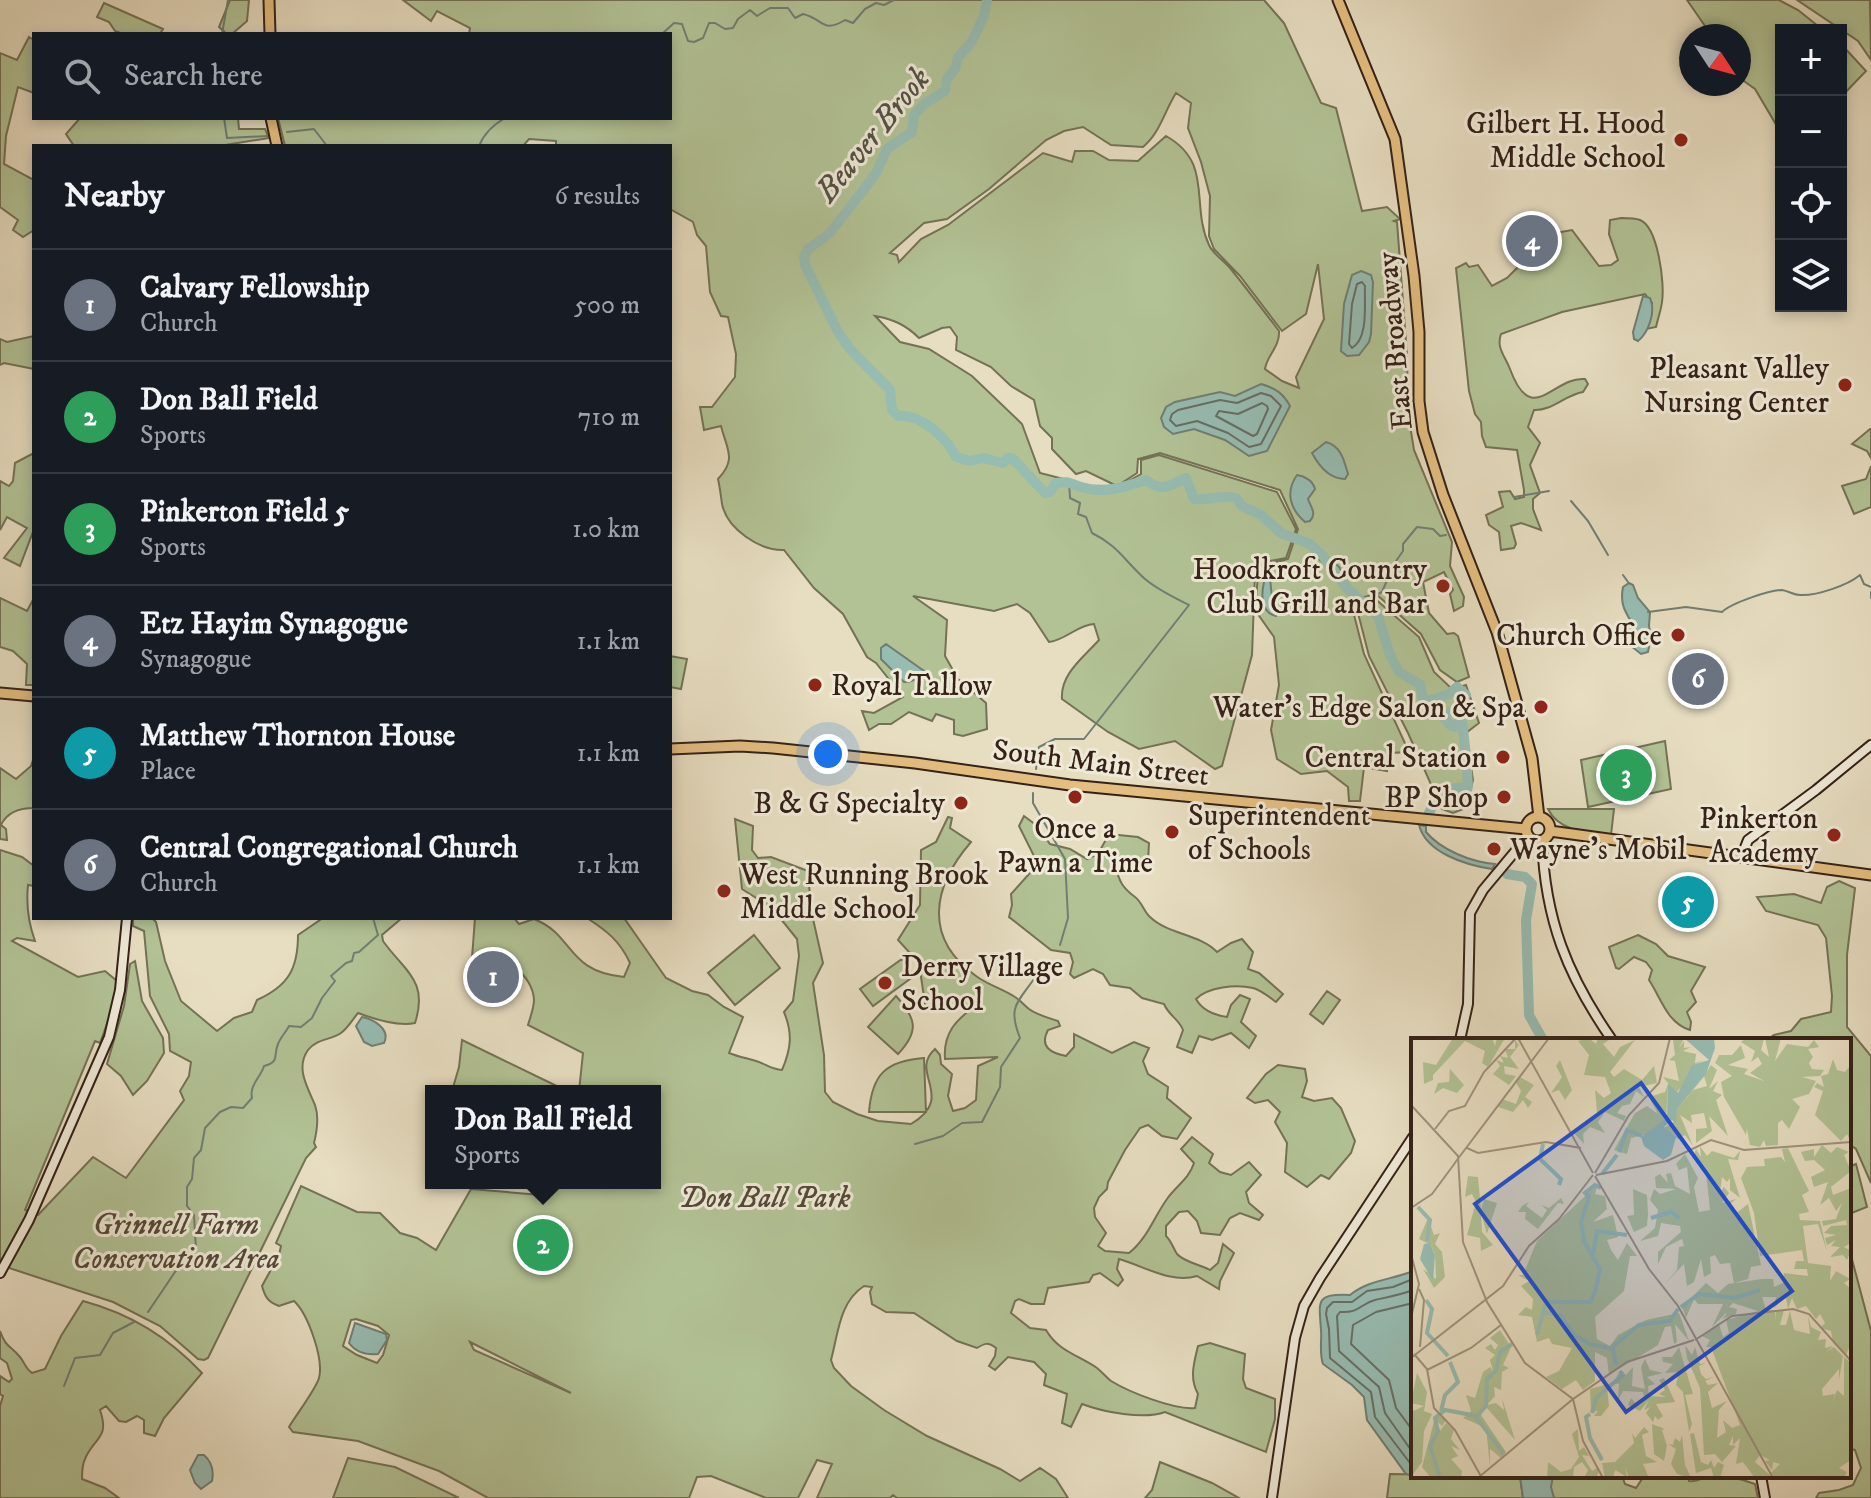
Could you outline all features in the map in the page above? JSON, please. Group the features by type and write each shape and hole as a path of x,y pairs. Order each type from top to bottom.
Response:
{"main road":[{"path":"269,0 270,32"},
{"name":"East Broadway","path":"1338,0 1395,139 1414,276 1423,432 1443,495 1497,632 1532,758 1539,817"},
{"path":"271,120 277,144"},
{"path":"0,693 32,696"},
{"name":"South Main Street","path":"672,749 773,748 915,763 1070,785 1527,832"},
{"path":"1539,817 1547,821 1550,831 1542,840 1535,841 1527,832 1529,821 1539,817"},
{"path":"1550,831 1871,875"}],"street":[{"path":"1747,859 1745,845 1755,835 1871,745"},
{"path":"1460,1038 1468,1004 1470,913 1483,890 1527,832"},
{"path":"1542,840 1545,890 1553,925 1583,995 1611,1038"},
{"path":"0,1273 25,1227 109,1037 122,981 127,920"},
{"path":"1272,1498 1295,1338 1304,1306 1411,1140"},
{"path":"1761,1478 1765,1498"}],"green space":[{"path":"230,0 249,0 247,21 234,32 225,32 219,27"},
{"path":"403,0 1264,0 1284,23 1321,103 1336,108 1362,211 1387,207 1400,219 1394,221 1397,222 1408,413 1414,450 1452,542 1450,566 1464,597 1463,606 1454,611 1450,594 1453,590 1444,572 1423,582 1429,613 1447,634 1458,636 1469,677 1457,682 1440,670 1421,634 1376,594 1360,598 1353,611 1364,654 1409,752 1390,753 1387,771 1364,767 1360,801 1349,801 1348,787 1327,771 1301,774 1277,759 1271,730 1279,685 1274,637 1255,610 1258,575 1266,565 1288,559 1298,529 1280,490 1160,453 1138,459 1137,473 1117,486 1086,471 1076,474 1052,449 1052,438 1040,426 1034,400 1011,386 991,367 956,350 957,337 950,327 919,338 899,323 875,316 900,342 929,349 972,376 1022,424 1040,473 1095,487 1118,487 1141,474 1141,460 1159,455 1277,492 1296,529 1286,558 1264,562 1255,573 1252,655 1222,766 1215,769 1175,741 1139,749 1108,732 1062,699 1062,690 1069,674 1099,640 1094,624 1049,642 1030,613 1017,604 994,611 913,596 947,620 945,656 958,679 986,703 987,729 963,736 954,734 954,720 936,714 932,721 909,712 891,724 879,724 869,730 862,711 874,713 903,697 876,663 867,657 843,614 814,588 784,550 765,547 746,537 725,513 718,479 729,460 728,448 721,426 704,430 700,407 712,407 735,377 736,354 728,317 721,316 710,292 706,246 697,235 693,222 672,210 672,144 556,144 556,141 529,139 525,144 284,144 278,120 672,120 672,32 469,32 470,28 437,11 431,21","holes":["1176,93 1191,103 1188,128 1210,196 1209,236 1214,249 1240,276 1282,331 1306,314 1318,264 1324,319 1296,377 1299,388 1265,369 1278,342 1279,331 1211,248 1204,230 1196,172 1181,147 1166,136 1138,161 1109,160 1093,151 1075,151 1072,162 1043,153 948,225 921,239 899,262 897,255 890,253 924,223 947,219 989,189 1046,140 1064,131 1083,127 1111,145 1143,147 1158,129"]},
{"path":"1687,0 1779,0 1816,24 1775,24 1775,123 1751,86 1751,24 1704,24"},
{"path":"1797,0 1870,0 1871,60 1858,41 1847,34 1847,24 1833,24"},
{"path":"104,3 163,29 161,32 118,32 109,22 97,17"},
{"path":"29,37 32,39 32,92 18,87 6,136 4,164 32,179 32,231 23,237 13,230 18,220 0,207 0,53 17,60"},
{"path":"1847,50 1866,71 1847,91"},
{"path":"78,120 238,120 239,129 265,129 269,138 232,144 73,144 66,134"},
{"path":"1610,220 1640,220 1656,244 1663,294 1656,327 1646,329 1652,303 1645,294 1562,312 1501,334 1502,352 1518,387 1526,395 1535,398 1573,380 1585,379 1588,384 1583,392 1547,408 1534,410 1528,427 1540,443 1530,465 1540,493 1533,499 1533,509 1541,530 1521,523 1511,526 1516,544 1514,548 1501,550 1499,532 1489,525 1486,515 1503,507 1499,492 1510,491 1515,499 1524,497 1524,490 1517,450 1486,447 1481,422 1475,414 1469,391 1456,268 1466,263 1469,267 1478,265 1492,286 1507,278 1525,260 1538,260 1560,244 1555,233 1572,230 1599,266 1611,265 1618,260 1609,234"},
{"path":"32,336 32,369 4,363 0,365 0,339 7,342"},
{"path":"1870,429 1871,458 1867,451 1852,444"},
{"path":"32,454 32,534 20,566 4,558 27,528 7,517 0,530 0,481 9,486 13,481 15,463"},
{"path":"1871,466 1871,507 1854,514 1842,486 1866,479"},
{"path":"1373,597 1419,637 1434,672 1452,689 1466,685 1479,723 1466,733 1473,780 1466,808 1453,813 1442,809 1369,656 1358,613 1364,602"},
{"path":"0,598 27,611 32,602 32,685 26,685 27,664 13,651 0,647"},
{"path":"672,656 687,659 681,689 672,687"},
{"path":"1665,741 1671,789 1588,807 1581,760"},
{"path":"32,763 32,808 19,810 7,817 1,825 6,829 7,840 0,839 0,768 16,779"},
{"path":"1548,809 1614,809 1611,835 1567,827"},
{"path":"1024,816 1036,825 1050,844 1070,849 1087,859 1098,854 1109,834 1138,837 1149,843 1148,861 1116,867 1122,884 1148,915 1166,928 1202,941 1217,952 1242,939 1253,952 1248,969 1259,973 1283,994 1276,1002 1256,989 1231,987 1215,989 1196,999 1209,1011 1227,1017 1231,1005 1240,995 1250,999 1241,1022 1256,1036 1249,1048 1231,1033 1212,1040 1199,1036 1192,1053 1177,1047 1183,1030 1164,1004 1142,998 1130,988 1110,985 1103,974 1093,969 1074,978 1070,974 1073,962 1070,953 1051,950 1009,917 1011,894 1038,864 1019,826"},
{"name":"Don Ball Park","path":"948,817 952,818 950,828 971,842 948,877 941,894 939,912 947,945 959,961 981,979 1015,997 1032,1011 1058,1021 1060,1026 1048,1030 1045,1041 1048,1048 1056,1053 1066,1056 1074,1047 1074,1034 1112,1053 1134,1042 1149,1048 1143,1061 1148,1074 1168,1087 1167,1098 1191,1118 1177,1139 1162,1136 1148,1125 1140,1128 1094,1208 1095,1217 1106,1233 1098,1246 1105,1251 1129,1253 1141,1241 1167,1199 1192,1169 1194,1163 1181,1149 1192,1137 1213,1154 1209,1163 1220,1172 1231,1175 1249,1162 1261,1175 1246,1192 1249,1203 1263,1215 1259,1220 1240,1213 1230,1218 1220,1235 1201,1233 1197,1221 1188,1211 1179,1212 1166,1226 1166,1236 1180,1257 1210,1270 1218,1263 1223,1244 1234,1253 1219,1289 1197,1276 1167,1276 1119,1259 1117,1269 1123,1280 1118,1286 1100,1273 1093,1275 1089,1282 1048,1288 1044,1304 1031,1304 1019,1299 1015,1301 1011,1313 1030,1328 1046,1330 1062,1348 1097,1368 1111,1381 1140,1395 1186,1408 1195,1408 1198,1394 1193,1370 1198,1346 1210,1343 1245,1354 1243,1379 1246,1388 1275,1399 1275,1419 1266,1452 1165,1412 1124,1414 1082,1404 1071,1427 1062,1423 1067,1394 1044,1385 1046,1374 1034,1362 1008,1357 995,1370 989,1366 995,1356 996,1348 993,1346 986,1344 977,1348 957,1341 914,1313 886,1312 872,1304 872,1287 864,1286 844,1310 831,1360 834,1368 851,1386 927,1436 1020,1481 1040,1468 1056,1479 1068,1498 897,1498 893,1495 890,1498 817,1498 832,1464 817,1460 798,1498 766,1498 711,1476 697,1477 689,1498 488,1498 439,1471 358,1441 293,1432 289,1427 319,1378 317,1349 305,1316 294,1301 279,1306 268,1299 262,1286 279,1255 281,1246 276,1243 301,1186 357,1212 380,1213 400,1233 417,1238 436,1250 471,1189 541,1195 544,1189 661,1189 661,1085 580,1085 583,1053 528,1025 534,1000 523,975 500,963 483,969 478,959 472,958 475,920 516,920 519,924 536,920 557,934 591,968 624,977 630,963 622,949 607,932 590,920 625,920 666,978 708,995 743,1017 729,1053 782,1070 790,1041 784,1012 793,1001 799,956 797,939 772,908 742,889 735,819 753,826 752,850 758,858 771,857 808,871 811,910 823,963 813,983 824,1055 825,1092 833,1102 857,1114 878,1121 911,1124 924,1114 930,1104 932,1095 926,1067 935,1049 940,1055 941,1064 952,1074 948,1096 953,1111 965,1108 976,1100 978,1066 998,1057 945,1059 946,1042 952,1028 975,1006 964,1003 944,1011 925,1004 919,963 898,940 920,905 921,850 936,842","holes":["351,1320 378,1326 389,1335 377,1363 343,1346","470,1342 571,1393 474,1350"]},
{"name":"Grinnell Farm Conservation Area","path":"0,850 22,857 32,864 32,886 28,885 27,900 35,941 17,938 12,941 78,977 105,971 117,981 112,1010 100,1043 95,1041 25,1210 38,1215 93,1157 126,1178 184,1100 180,1091 189,1076 191,1062 170,1051 169,1034 150,996 144,931 133,926 133,920 156,922 165,961 181,1001 217,1031 234,1018 252,1012 257,1000 284,982 296,958 298,935 320,920 400,920 382,935 383,941 417,986 419,1008 415,1023 394,1023 358,1013 341,1033 308,1050 303,1071 316,1109 316,1147 306,1158 208,1358 198,1359 160,1326 113,1302 0,1265"},
{"path":"1839,881 1855,888 1847,955 1847,1027 1871,1056 1871,1183 1856,1149 1851,1145 1851,1038 1770,1038 1791,1031 1801,1019 1831,1012 1832,996 1826,938 1818,925 1766,911 1757,897 1794,894 1821,903 1827,887"},
{"path":"754,935 780,968 735,1005 708,973"},
{"path":"1638,935 1656,944 1668,956 1705,967 1691,991 1696,1002 1687,1012 1690,1030 1676,1022 1665,1009 1649,980 1652,970 1646,962 1634,957 1619,969 1616,968 1609,947"},
{"path":"902,959 914,976 873,1006 860,989"},
{"path":"135,961 142,1001 163,1038 164,1053 147,1081 133,1095 121,1076 107,1064 124,1006 130,964"},
{"path":"1327,991 1340,1000 1323,1024 1310,1014"},
{"path":"896,996 908,1011 913,1025 910,1038 898,1054 868,1027"},
{"path":"462,1040 555,1085 454,1085"},
{"path":"924,1058 926,1112 869,1112 874,1088 883,1072 900,1062"},
{"path":"1278,1065 1305,1069 1307,1081 1302,1097 1314,1101 1332,1098 1341,1108 1355,1141 1351,1153 1329,1179 1321,1175 1307,1187 1285,1172 1287,1143 1275,1122 1280,1112 1268,1100 1255,1103 1247,1098 1266,1074"},
{"path":"1856,1164 1867,1207 1851,1213 1851,1166"},
{"path":"1851,1256 1871,1331 1871,1498 1816,1498 1819,1493 1853,1485 1861,1468 1855,1450 1851,1449"},
{"path":"83,1301 148,1328 176,1348 202,1373 164,1418 155,1436 144,1433 144,1420 137,1416 126,1422 119,1421 106,1406 100,1410 102,1432 85,1459 82,1479 105,1488 119,1498 0,1498 0,1406 3,1396 0,1394 0,1376 9,1382 12,1379 7,1363 0,1358 0,1331 32,1373 45,1369"},
{"path":"348,1458 395,1467 459,1498 333,1498"},
{"path":"1160,1462 1212,1483 1239,1498 1145,1498 1152,1490"},
{"path":"1390,1474 1411,1474 1411,1478 1520,1478 1523,1498 1387,1498"},
{"path":"1552,1478 1623,1478 1625,1484 1636,1488 1643,1478 1688,1478 1689,1481 1697,1481 1704,1478 1735,1478 1755,1484 1758,1498 1554,1498 1550,1487"}],"water":[{"path":"1361,271 1371,275 1373,282 1371,334 1359,355 1347,356 1341,351 1344,304 1352,275"},
{"path":"1643,296 1650,298 1652,315 1638,341 1634,339 1633,332"},
{"path":"1261,384 1278,392 1290,406 1267,451 1249,456 1225,440 1194,429 1173,434 1164,427 1161,418 1166,407 1175,402 1220,392 1235,396"},
{"path":"1326,442 1341,454 1348,474 1345,479 1334,477 1326,471 1312,453"},
{"path":"1297,475 1308,479 1315,489 1308,499 1313,513 1310,521 1305,522 1300,517 1291,500 1291,488"},
{"path":"1314,546 1339,567 1349,587 1363,599 1361,603 1346,592 1335,572 1310,548"},
{"path":"1270,578 1272,598 1279,614 1276,616 1267,611 1263,603 1264,582"},
{"path":"1629,583 1650,612 1648,652 1641,654 1631,646 1626,631 1632,623 1623,606 1622,593 1623,587"},
{"path":"886,644 924,671 916,679 904,682 881,659 881,648"},
{"path":"1419,825 1426,826 1426,832 1448,850 1476,861 1495,864 1492,869 1448,856 1430,843"},
{"path":"362,1017 376,1022 383,1029 384,1043 372,1046 364,1042 356,1026"},
{"path":"1411,1272 1411,1475 1406,1474 1367,1420 1364,1397 1323,1364 1322,1301 1330,1296 1350,1295 1372,1283"},
{"path":"355,1323 386,1334 387,1340 378,1354 362,1353 349,1343"},
{"path":"198,1455 207,1458 212,1470 212,1481 201,1489 190,1470"},
{"path":"1520,1478 1553,1478 1554,1498 1523,1498"}],"waterway":[{"path":"222,32 228,0"},
{"path":"664,32 674,23 682,24 688,41 694,42 703,38 709,23 725,29 733,28 738,19 750,10 757,16 770,8 788,8 795,18 803,14 832,26 845,20 853,23 865,9 876,3 884,5 894,0"},
{"name":"Beaver Brook","path":"987,0 984,16 971,43 958,57 956,67 947,79 945,91 924,104 914,115 912,132 887,149 865,188 829,234 808,249 804,256 805,265 838,332 850,349 890,390 892,410 898,416 907,416 932,428 956,457 970,461 983,458 1003,463 1008,458 1013,459 1045,493 1061,482 1106,490 1146,480 1166,487 1186,478 1194,499 1236,498 1242,506 1261,515 1281,533 1310,544 1346,587 1378,616 1390,655 1399,672 1420,684 1423,699 1428,701 1449,694 1457,687 1466,695 1460,707 1443,716 1451,726 1455,727 1460,719 1462,721 1468,787 1440,790 1429,813"},
{"path":"224,120 227,138 267,136"},
{"path":"480,144 489,130 502,120"},
{"path":"287,132 314,129 325,144"},
{"path":"1036,769 1039,747 1055,739 1084,739 1189,605 1150,583 1114,548 1092,533 1086,517 1078,514 1080,503 1070,498 1069,481"},
{"path":"1514,497 1549,491"},
{"path":"1571,501 1588,521 1608,555"},
{"path":"1396,561 1403,551 1403,544 1417,527 1433,529 1440,536 1446,535"},
{"path":"1364,601 1382,592 1394,564"},
{"path":"1623,575 1628,582"},
{"path":"1648,612 1686,607 1722,612 1769,592 1782,590 1798,595 1815,594 1860,575 1864,584 1871,587"},
{"path":"1871,592 1871,598"},
{"path":"1033,793 1033,803 1065,859 1068,918 1060,945"},
{"name":"Beaver Brook","path":"1507,874 1525,877 1532,884 1526,920 1529,1015 1542,1038"},
{"path":"148,1312 175,1272 196,1250 194,1215 187,1206 187,1187 192,1179 194,1158 201,1150 205,1128 220,1112 231,1107 243,1108 252,1098 254,1085 264,1066 274,1060 279,1042 289,1026 301,1027 312,1018 335,981 331,976 352,961 354,953 378,935 374,920"},
{"path":"915,1144 943,1136 962,1123 982,1122 1000,1087 1001,1067 1020,1038 1014,1013 1016,1007 1034,979"},
{"path":"64,1386 75,1358 100,1355 113,1333 134,1322"}],"place":[{"name":"Gilbert H. Hood Middle School","path":"1681,140"},
{"name":"Etz Hayim Synagogue","path":"1532,241"},
{"name":"Pleasant Valley Nursing Center","path":"1845,385"},
{"name":"Hoodkroft Country Club Grill and Bar","path":"1443,586"},
{"name":"Church Office","path":"1678,635"},
{"name":"Central Congregational Church","path":"1698,679"},
{"name":"Royal Tallow","path":"815,685"},
{"name":"Water's Edge Salon & Spa","path":"1541,707"},
{"name":"Central Station","path":"1503,757"},
{"name":"Pinkerton Field 5","path":"1626,775"},
{"name":"Once a Pawn a Time","path":"1075,797"},
{"name":"BP Shop","path":"1504,797"},
{"name":"B & G Specialty","path":"961,803"},
{"name":"Superintendent of Schools","path":"1172,832"},
{"name":"Pinkerton Academy","path":"1834,835"},
{"name":"Wayne's Mobil","path":"1494,849"},
{"name":"West Running Brook Middle School","path":"724,891"},
{"name":"Matthew Thornton House","path":"1688,902"},
{"name":"Calvary Fellowship","path":"493,977"},
{"name":"Derry Village School","path":"885,983"},
{"name":"Don Ball Field","path":"543,1245"}]}
